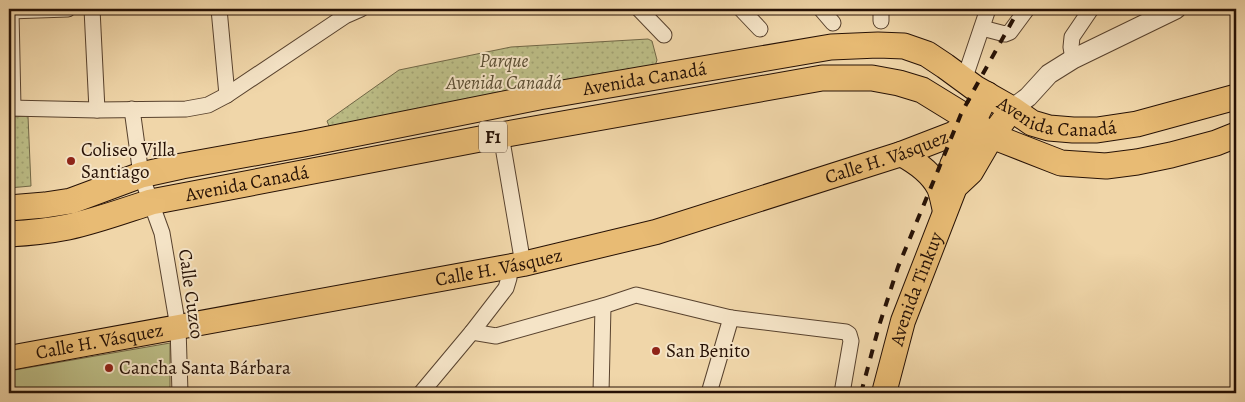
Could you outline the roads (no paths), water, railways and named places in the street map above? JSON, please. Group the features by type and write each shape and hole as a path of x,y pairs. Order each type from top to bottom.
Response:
{"highway":[{"name":"Avenida Canadá","path":"9,208 71,201 141,175 182,166 539,97 832,47 904,46 927,54 975,88 1032,123 1049,128 1097,130 1137,124 1236,97"},
{"path":"922,90 936,60"},
{"name":"Avenida Canadá","path":"9,234 32,233 68,227 151,202 501,135 822,78 872,78 922,90 962,114 982,129 1061,163 1106,166 1137,162 1171,155 1236,136"}],"main road":[{"name":"Avenida Tinkuy","path":"884,393 902,321 945,211 955,187 971,172 982,129 987,94"},
{"name":"Avenida Tinkuy","path":"982,129 1012,110"},
{"name":"Calle H. Vásquez","path":"9,358 515,265 656,232 901,154 953,134 982,129"},
{"path":"901,154 915,161 934,180 939,189 945,211"}],"street":[{"path":"68,9 10,11 11,108 132,110 186,109 208,105 227,95 345,16 361,9"},
{"path":"92,9 97,110"},
{"path":"220,9 227,95"},
{"path":"639,9 664,35"},
{"path":"742,9 760,29"},
{"path":"821,9 833,23"},
{"path":"964,80 988,9"},
{"path":"982,28 1005,34 1010,32 1027,9"},
{"path":"1073,59 1072,37 1092,9"},
{"path":"1012,110 1028,97 1048,74 1164,11"},
{"name":"Calle Cuzco","path":"132,110 141,175 162,233 178,327 180,393"},
{"path":"421,393 506,288 515,265 501,135"},
{"path":"472,332 496,336 636,295 731,318 846,332 849,334 851,341 842,393"},
{"path":"601,393 603,306"},
{"path":"709,393 731,318"}],"railway":[{"path":"861,393 879,326 898,267 961,114 1019,9"}],"place":[{"name":"Coliseo Villa Santiago","path":"71,161"},
{"name":"San Benito","path":"656,351"},
{"name":"Cancha Santa Bárbara","path":"109,368"}],"park label":[{"name":"Parque Avenida Canadá","path":"504,72"}]}
